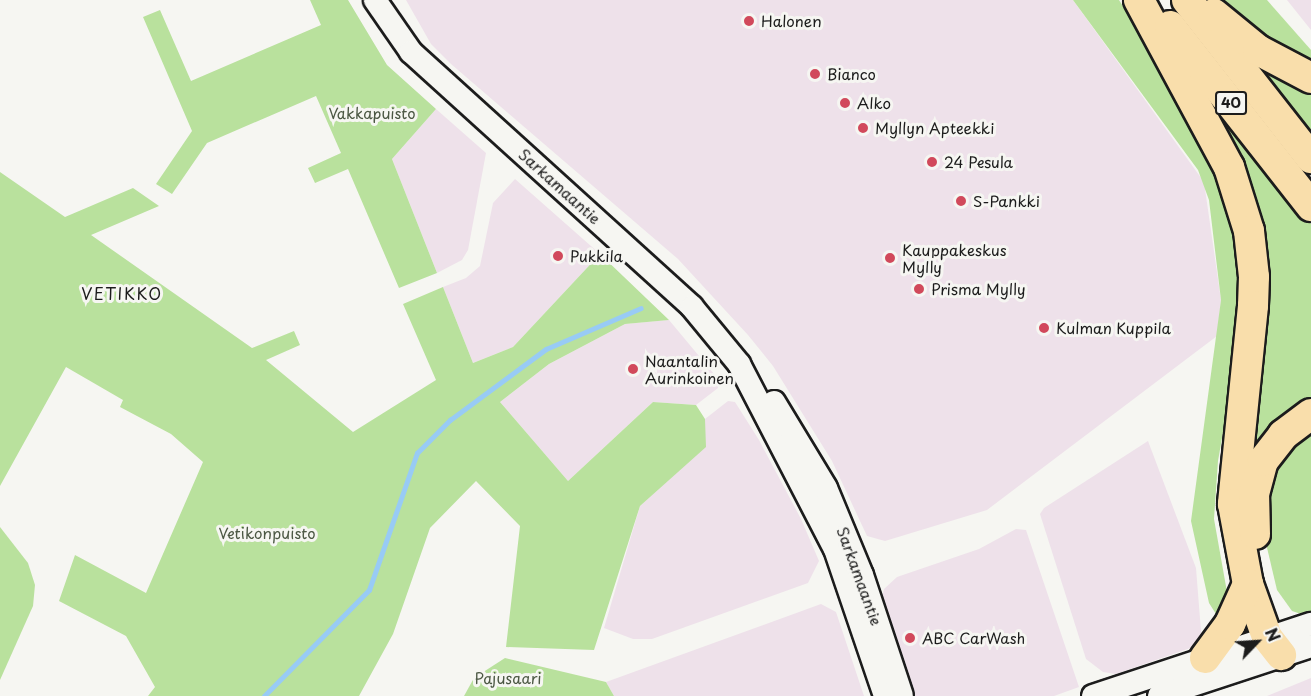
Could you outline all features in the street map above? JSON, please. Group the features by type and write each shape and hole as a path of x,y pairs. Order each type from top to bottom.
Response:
{"highway":[{"path":"1138,0 1230,167 1249,231 1253,296 1233,504 1248,584 1286,637"},
{"name":"40","path":"1150,0 1311,206"},
{"name":"40","path":"1187,0 1311,158"},
{"path":"1199,0 1258,51 1311,78"},
{"path":"1286,637 1259,557 1254,494 1258,472 1275,442 1311,414"},
{"path":"1204,658 1230,624 1248,584"}],"street":[{"name":"Sarkamaantie","path":"375,0 411,52 692,307 746,374 835,549 885,696"},
{"name":"Sarkamaantie","path":"746,374 766,390 826,488 862,575 902,696"},
{"path":"1159,696 1286,637"},
{"path":"1093,696 1204,658 1286,637 1311,646"}],"shaded area":[{"name":"Kauppakeskus Mylly","path":"406,0 1073,0 1204,182 1221,300 1217,336 987,510 885,541 867,536 832,461 773,366 748,335 678,259 451,64 431,44"},
{"path":"1287,0 1311,0 1311,30"},
{"path":"436,109 486,153 468,250 462,260 437,273 392,159"},
{"path":"515,179 600,254 513,347 473,363 443,287 466,278 480,266 493,203"},
{"path":"669,320 719,380 718,388 696,405 653,402 568,481 500,402 549,364 625,324"},
{"path":"728,401 735,402 759,440 801,519 819,561 808,583 652,639 633,639 604,628 640,506 705,447 705,419"},
{"path":"1148,441 1196,568 1202,644 1116,674 1103,672 1086,659 1040,514 1044,508"},
{"path":"1016,529 1026,530 1079,687 1054,696 911,696 881,601 884,589 897,577 979,549"},
{"path":"821,604 836,612 864,696 614,696 606,682"},
{"path":"1311,678 1311,696 1267,696"}],"green space":[{"name":"Vakkapuisto","path":"310,0 348,0 387,65 436,109 392,159 437,273 399,288 348,169 315,183 308,168 341,153 316,96 207,143 172,194 156,184 192,131 143,17 160,10 191,81 321,25"},
{"path":"1073,0 1119,0 1204,137 1239,234 1241,329 1218,461 1214,519 1227,592 1226,603 1216,614 1209,603 1191,521 1221,300 1209,200 1198,170"},
{"path":"1218,0 1267,0 1311,50 1311,70"},
{"path":"1248,53 1311,88 1311,136"},
{"path":"1195,74 1311,224 1311,407 1281,427 1247,559 1261,306"},
{"name":"Vetikonpuisto","path":"0,172 65,217 133,188 159,206 91,235 252,348 294,331 300,345 266,360 353,432 436,380 403,304 443,287 473,363 513,347 600,254 669,320 625,324 549,364 500,402 568,481 653,402 696,405 705,419 706,447 640,506 594,650 506,647 520,526 476,481 430,528 393,634 359,696 148,696 155,687 126,636 59,601 75,555 146,593 203,462 171,434 120,407 123,400 66,367 0,486"},
{"path":"1311,423 1310,617 1292,611 1277,590 1264,535 1263,491 1298,432"},
{"path":"0,527 28,563 35,585 33,606 0,680"},
{"name":"Pajusaari","path":"505,658 606,682 614,696 464,696 474,678"}],"waterway":[{"path":"264,696 369,590 417,453 450,420 546,349 641,308"}],"place":[{"name":"Halonen","path":"749,21"},
{"name":"Bianco","path":"815,74"},
{"name":"Alko","path":"845,103"},
{"name":"Myllyn Apteekki","path":"863,128"},
{"name":"24 Pesula","path":"932,162"},
{"name":"S-Pankki","path":"961,201"},
{"name":"Pukkila","path":"558,256"},
{"name":"Kauppakeskus Mylly","path":"890,258"},
{"name":"Prisma Mylly","path":"919,289"},
{"name":"Kulman Kuppila","path":"1044,328"},
{"name":"Naantalin Aurinkoinen","path":"633,369"},
{"name":"ABC CarWash","path":"910,638"}],"district":[{"name":"VETIKKO","path":"122,293"}]}
